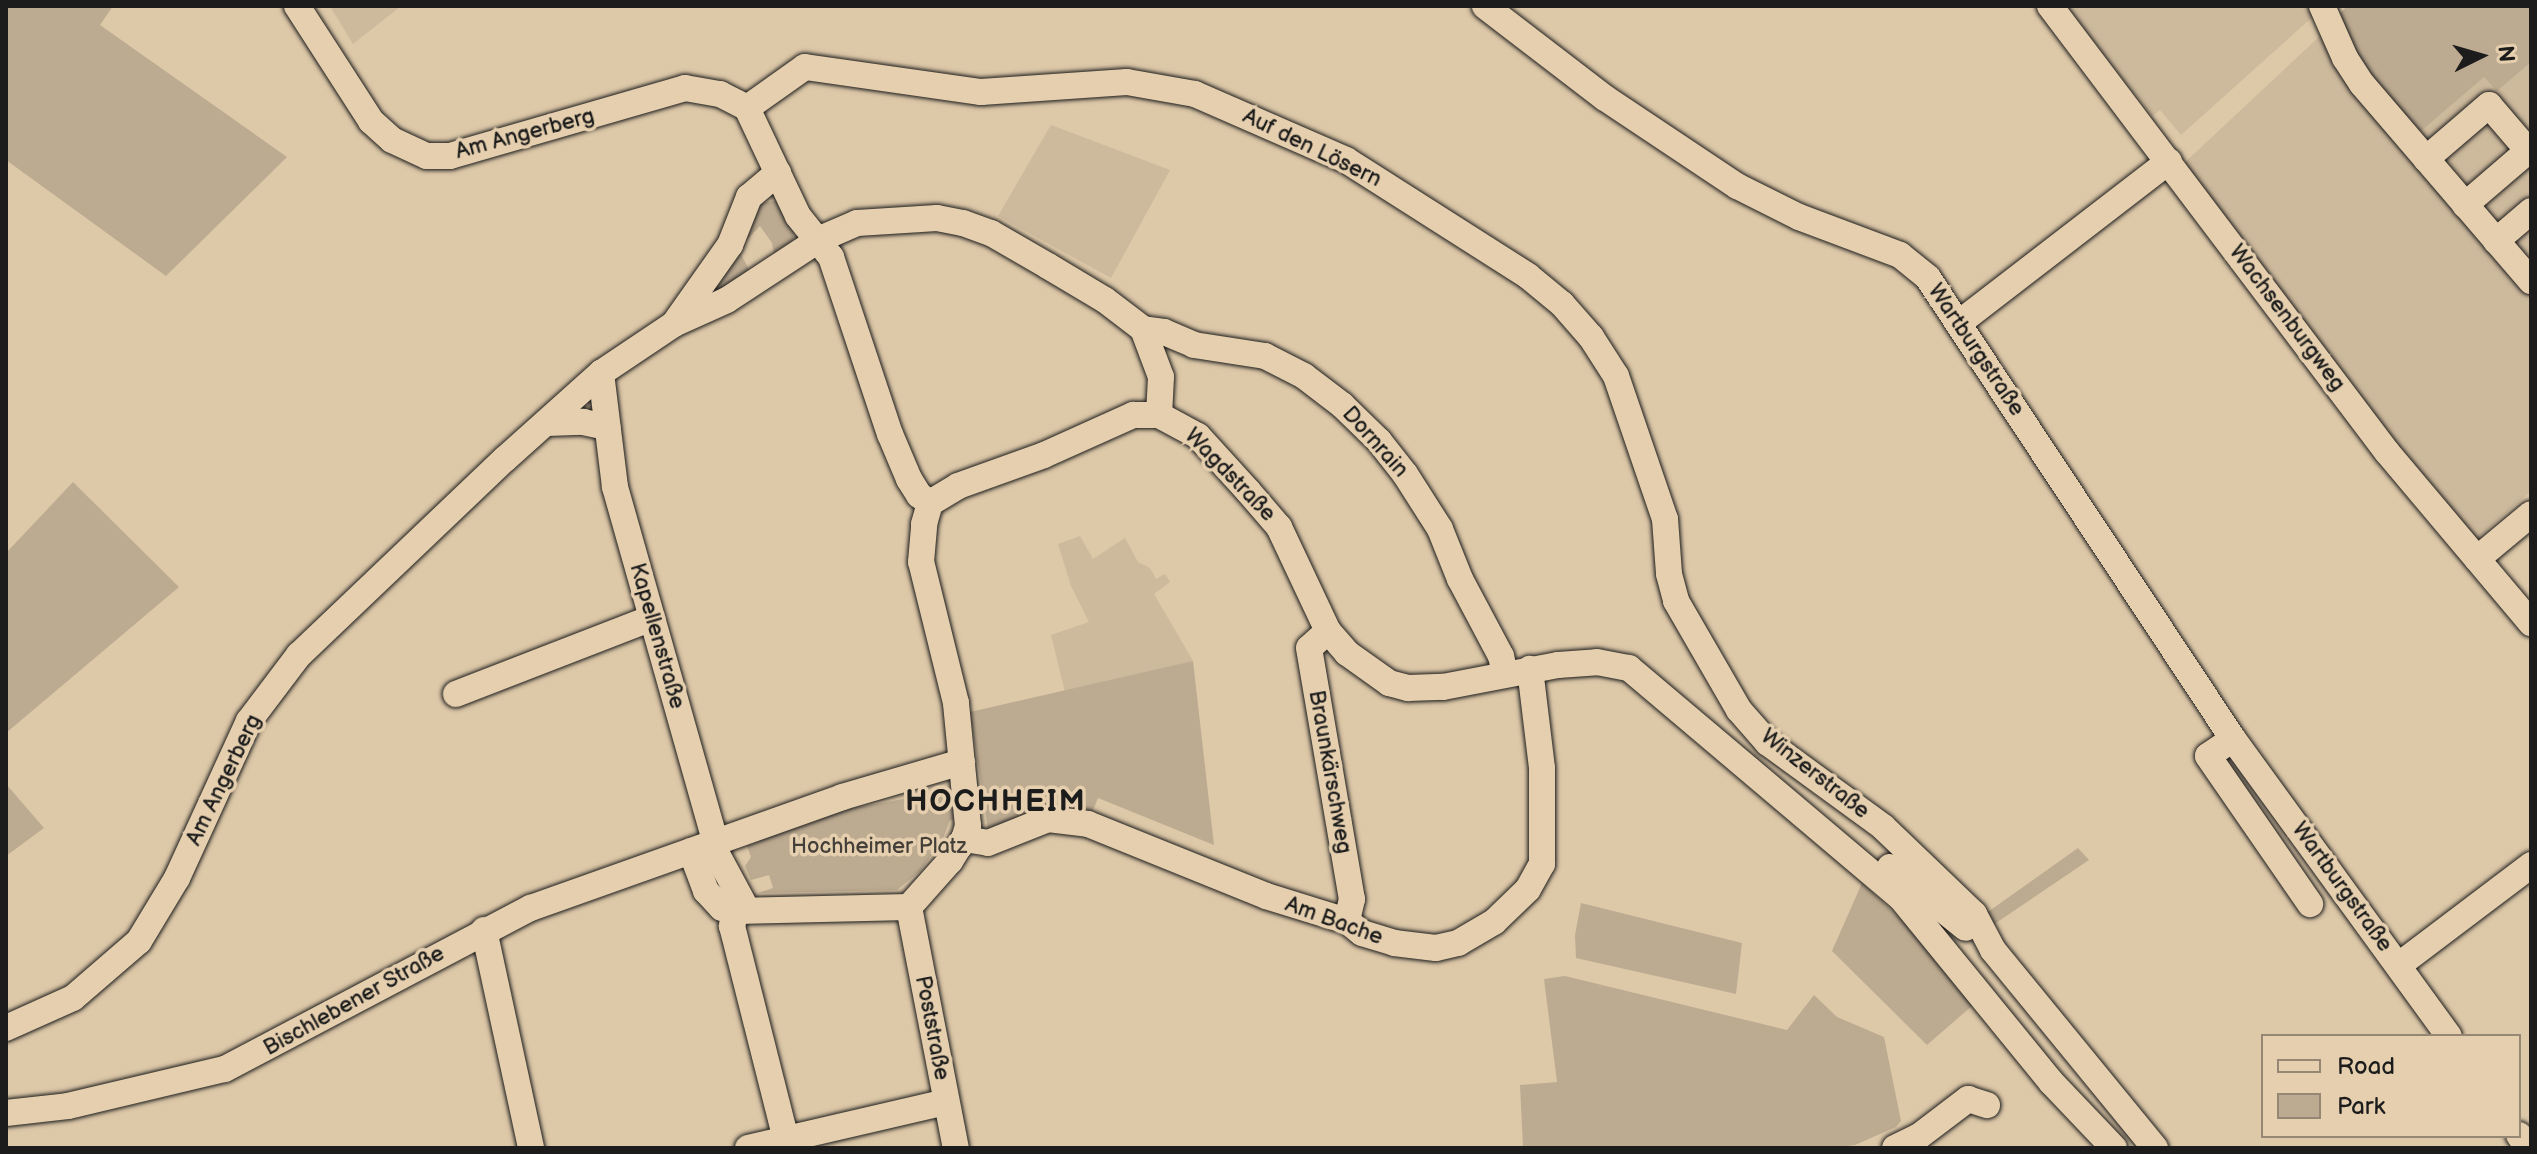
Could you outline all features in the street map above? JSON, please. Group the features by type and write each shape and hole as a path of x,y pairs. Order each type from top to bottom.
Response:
{"street":[{"name":"Am Angerberg","path":"297,6 371,121 392,140 427,156 450,156 685,88 720,94 747,108"},
{"name":"Wartburgstraße","path":"1485,6 1605,98 1737,186 1799,217 1900,255 1928,278 2233,739 2448,1034"},
{"name":"Wachsenburgweg","path":"2050,6 2387,452 2531,623"},
{"path":"2325,12 2345,58 2362,84 2530,278"},
{"name":"Auf den Lösern","path":"747,108 805,67 981,92 1127,82 1195,94 1346,160 1528,276 1562,304 1591,337 1616,376 1641,443 1665,519 1669,574"},
{"path":"2426,159 2489,105 2530,152 2465,205"},
{"path":"742,910 909,907 964,839 969,811 950,672 921,562 924,524 930,503 919,495 909,479 890,434 831,257 820,239 798,216 747,108"},
{"path":"1959,323 2169,161"},
{"name":"Am Angerberg","path":"674,324 730,245 749,197 778,173"},
{"path":"2496,241 2531,211"},
{"name":"Dornrain","path":"820,239 857,223 937,218 963,223 991,233 1048,266 1105,300 1143,329 1164,332 1194,345 1265,356 1328,393 1379,441 1440,529 1460,579 1501,656 1517,671"},
{"name":"Am Angerberg","path":"6,1028 73,998 139,941 177,878 249,721 299,655 601,373 674,324 727,300 820,239"},
{"path":"1143,329 1159,371 1159,415"},
{"path":"1159,371 1194,345"},
{"name":"Kapellenstraße","path":"601,373 595,425 674,695 706,846"},
{"name":"Wagdstraße","path":"930,503 958,486 1044,455 1133,415 1159,415 1198,436 1279,527 1328,631 1347,653 1389,683 1443,687 1517,671 1597,662 1629,668"},
{"path":"547,423 595,425"},
{"path":"2477,559 2531,514"},
{"name":"Winzerstraße","path":"1669,574 1682,611 1739,710 1768,743 1883,827 1974,914 1993,950 2155,1148"},
{"path":"456,694 652,618"},
{"name":"Braunkärschweg","path":"1328,631 1309,648 1352,899 1347,921"},
{"name":"Winzerstraße","path":"1629,668 1902,899 2052,1083 2114,1148"},
{"name":"Am Bache","path":"964,839 988,843 1048,819 1088,824 1266,896 1347,921 1362,933 1383,940 1436,948 1458,943 1494,922 1528,889 1542,864 1542,768 1517,671"},
{"name":"Wartburgstraße","path":"2233,739 2208,756 2310,904"},
{"path":"742,910 706,846 842,797 962,762"},
{"name":"Bischlebener Straße","path":"6,1113 68,1106 225,1069 484,930 592,884 706,846"},
{"name":"Winzerstraße","path":"1868,869 1879,858 1993,950"},
{"path":"2399,965 2531,865"},
{"name":"Poststraße","path":"909,907 956,1148"},
{"path":"742,910 732,926 787,1144"},
{"path":"484,930 531,1148"},
{"path":"1895,1148 1918,1137 1968,1099 1987,1105"},
{"path":"748,1148 787,1144 946,1102"}],"shaded area":[{"path":"330,6 401,6 353,44"},
{"path":"2066,6 2315,6 2318,12 2181,135 2160,110 2152,116"},
{"path":"2352,6 2531,6 2531,491 2473,542 2181,166"},
{"path":"1051,125 1170,170 1111,278 998,216"},
{"path":"1080,536 1093,559 1125,538 1138,562 1150,568 1156,579 1165,574 1170,582 1154,594 1193,661 1065,692 1051,635 1089,622 1071,586 1058,544"}],"green space":[{"path":"6,6 113,6 100,25 287,157 166,276 6,160"},
{"path":"2347,6 2531,6 2531,62 2497,91 2484,77 2414,137 2392,109 2336,18"},
{"path":"780,200 794,230 793,241 775,259 772,243 760,226 738,249 750,271 693,307 761,203"},
{"path":"73,482 179,587 6,733 6,553"},
{"path":"1193,661 1214,845 1098,798 1090,817 988,829 970,712"},
{"path":"6,784 44,828 6,856"},
{"name":"Hochheimer Platz","path":"937,793 952,803 954,821 950,820 942,841 920,871 897,890 758,893 773,888 769,875 751,880 745,866 751,857 747,846 774,835 848,809"},
{"path":"2078,848 2089,860 1993,925 1985,914"},
{"path":"1862,883 1905,923 1973,1005 1927,1045 1832,951"},
{"path":"1581,903 1742,943 1736,994 1576,958 1575,935"},
{"path":"1565,976 1787,1030 1814,995 1837,1017 1884,1037 1901,1121 1896,1127 1855,1145 1833,1148 1523,1148 1520,1085 1557,1082 1544,979"}],"district":[{"name":"HOCHHEIM","path":"996,802"}]}
